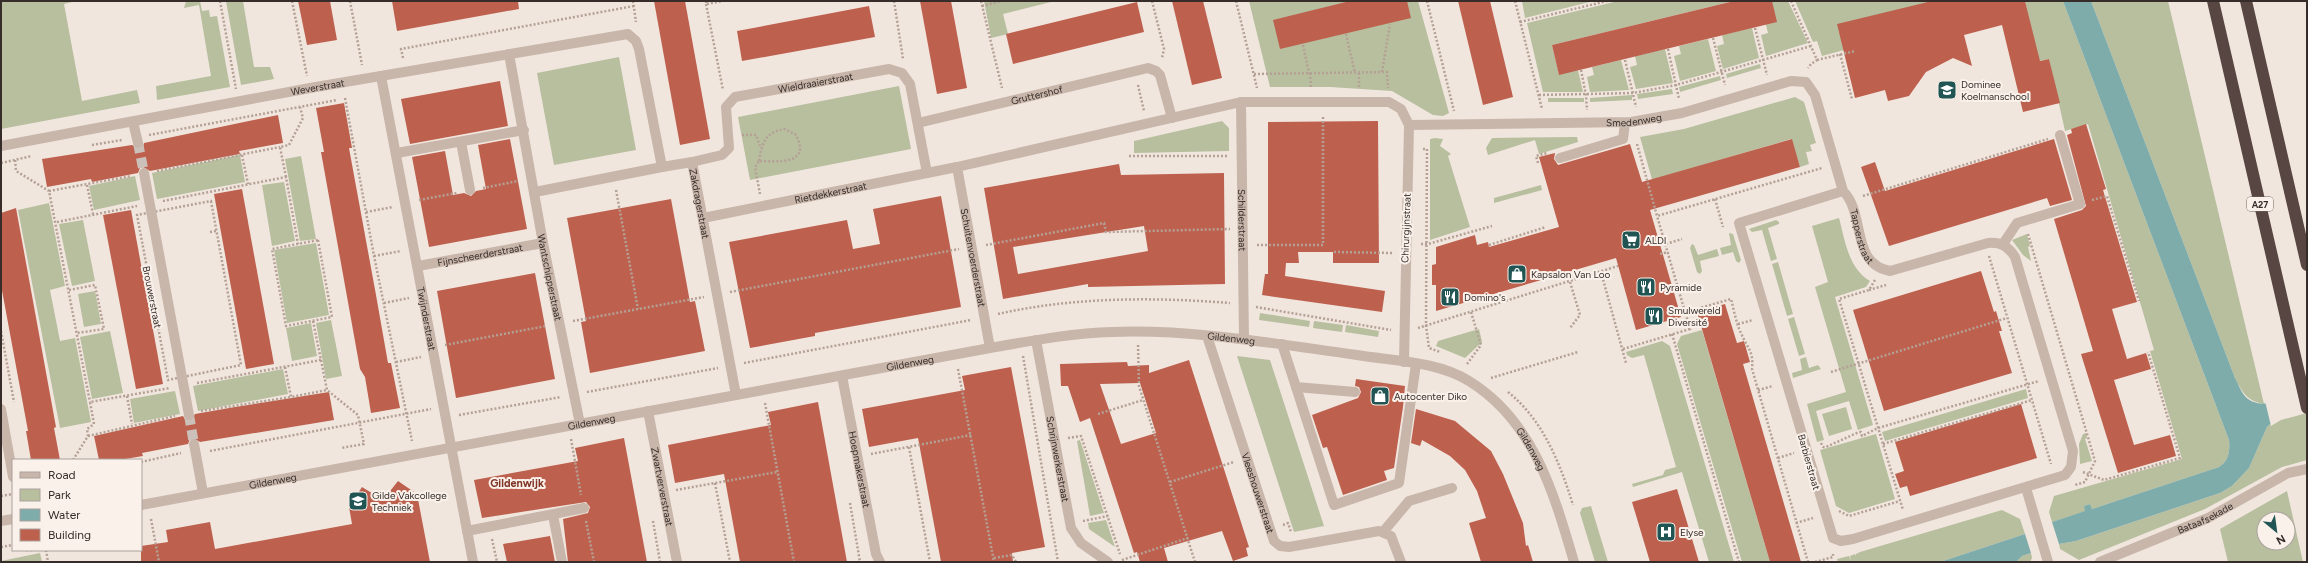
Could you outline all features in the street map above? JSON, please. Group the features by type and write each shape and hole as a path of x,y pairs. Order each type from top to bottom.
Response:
{"highway":[{"name":"A27","path":"2212,1 2307,408"},
{"path":"2246,1 2307,265"}],"street":[{"name":"Weverstraat","path":"1,146 365,78 623,34 634,38"},
{"path":"634,38 639,49 662,167"},
{"name":"Wantschipperstraat","path":"509,54 524,130 543,243 580,424"},
{"name":"Gruttershof","path":"918,123 1134,71 1148,68 1156,71"},
{"name":"Wieldraaierstraat","path":"729,101 741,95 889,69 902,73"},
{"path":"1156,71 1161,78 1172,118"},
{"path":"902,73 910,84 927,173"},
{"name":"Twijnderstraat","path":"381,76 407,204 414,249 473,562"},
{"name":"Smedenweg","path":"1409,125 1546,125 1632,122 1682,113 1795,80 1806,82"},
{"name":"Tapperstraat","path":"1806,82 1815,95 1843,191 1850,200 1865,253 1872,263 1880,269 1899,269 1988,243 2003,244"},
{"path":"957,167 1241,102 1260,100 1389,102 1401,109 1409,125"},
{"path":"692,162 722,155 729,148 730,138 726,113 729,101"},
{"name":"Schilderstraat","path":"1241,102 1244,339"},
{"path":"133,122 137,140"},
{"path":"1560,158 1623,139 1632,122"},
{"name":"Chirurgijnstraat","path":"1404,362 1409,125"},
{"path":"397,153 524,130"},
{"path":"1836,540 1853,539 2055,479 2065,475 2071,467 2073,451 2051,377 2014,257 2010,249 2003,244 2018,223 2080,204 2060,135"},
{"path":"461,142 470,190"},
{"name":"Zakdragerstraat","path":"535,192 692,162 736,395"},
{"name":"Rietdekkerstraat","path":"703,218 957,167"},
{"name":"Schuitenvoerderstraat","path":"957,167 990,348"},
{"name":"Brouwerstraat","path":"144,174 189,415"},
{"name":"Barbierstraat","path":"1836,540 1830,533 1739,223 1843,191"},
{"name":"Fijnscheerderstraat","path":"418,266 543,243"},
{"name":"Gildenweg","path":"142,506 452,446 763,391 990,348 1084,333 1138,332 1244,339 1404,362 1446,371 1469,381 1500,407 1521,430 1540,461 1548,478 1574,562"},
{"name":"Vleeshouwerstraat","path":"1207,336 1274,541 1280,546 1289,547 1379,531 1384,532"},
{"name":"Schrijnwerkerstraat","path":"1036,340 1070,523 1077,539 1108,562"},
{"path":"1282,344 1334,505 1399,483 1416,364"},
{"name":"Hoepmakerstraat","path":"842,376 876,554 880,562"},
{"path":"1296,387 1355,392"},
{"path":"1,408 12,471"},
{"name":"Zwartververstraat","path":"648,411 676,562"},
{"path":"194,444 203,493"},
{"name":"Bataafsekade","path":"2100,562 2208,518 2288,473 2307,469"},
{"path":"1401,562 1394,540 1384,532 1409,501 1452,488"},
{"path":"2026,488 2046,557"},
{"path":"468,531 584,508"},
{"path":"554,515 562,562"},
{"path":"1,521 12,519"}],"path":[{"path":"220,1 239,102"},
{"path":"292,1 310,88"},
{"path":"350,1 365,78"},
{"path":"633,1 636,22 634,38"},
{"path":"723,1 706,3 721,86 729,101"},
{"path":"894,1 903,53 902,73"},
{"path":"981,1 1006,102"},
{"path":"982,6 1002,1"},
{"path":"1152,1 1164,49 1156,71"},
{"path":"1236,1 1260,100"},
{"path":"1427,1 1457,126"},
{"path":"1515,1 1546,125"},
{"path":"1520,22 1607,1"},
{"path":"1792,1 1817,60"},
{"path":"396,62 403,61 401,49 634,6"},
{"path":"1382,72 1390,24"},
{"path":"1756,28 1770,87"},
{"path":"1346,34 1355,72"},
{"path":"1713,38 1729,99"},
{"path":"1303,45 1309,73"},
{"path":"1539,96 1634,93 1676,86 1811,46"},
{"path":"1668,49 1682,113"},
{"path":"1806,82 1811,64 1817,60 1855,51"},
{"path":"1840,54 1852,99"},
{"path":"1623,349 1690,329 1657,216 1632,122 1634,93 1625,60"},
{"path":"1581,70 1586,94 1587,124"},
{"path":"1134,71 1147,124"},
{"path":"1254,74 1387,72 1389,102"},
{"path":"91,146 137,140 353,97"},
{"path":"345,98 374,256 414,454"},
{"path":"1242,245 1323,245 1323,101"},
{"path":"15,160 16,171 49,191 87,185 289,145 303,118 300,107"},
{"path":"758,161 779,163 790,161 797,155 800,148 796,135 785,129 769,134 760,146"},
{"path":"730,138 751,134 756,135 760,146 756,167 762,206"},
{"path":"1850,200 2060,135"},
{"path":"280,147 298,244"},
{"path":"1408,149 1427,149 1428,244 1426,326 1429,348 1443,353"},
{"path":"242,154 248,184"},
{"path":"1,162 37,155"},
{"path":"1129,156 1241,156"},
{"path":"1657,216 1835,164"},
{"path":"57,222 93,214 150,208 248,184 286,177"},
{"path":"614,177 638,309"},
{"path":"87,185 93,214"},
{"path":"49,191 57,222 90,402"},
{"path":"2080,204 2107,196 2139,301"},
{"path":"1715,199 1723,227"},
{"name":"Brouwerstraat","path":"210,201 216,231 240,365 168,380 137,215 150,208 210,201"},
{"path":"366,212 407,204"},
{"path":"2024,221 2095,461 2085,482 2071,486"},
{"path":"396,362 434,351 559,324 1104,223 1106,232 1242,228"},
{"path":"1334,252 1428,244 1492,226"},
{"path":"1489,245 1546,227"},
{"path":"210,232 216,231"},
{"path":"1666,244 1682,239"},
{"path":"318,240 332,317 286,326 272,249 298,244 318,240"},
{"path":"374,256 414,249"},
{"path":"1660,254 1668,252"},
{"path":"1981,257 1988,255 2052,467"},
{"path":"1869,290 1880,269"},
{"path":"1601,272 1626,363"},
{"path":"1570,282 1580,315 1570,328"},
{"path":"1892,283 1839,299 1903,512 1911,510"},
{"path":"220,284 226,284"},
{"path":"69,290 95,285 104,329 78,333"},
{"path":"384,303 423,295"},
{"path":"1686,312 1731,299 1741,334 1747,342 1753,360 1752,369 1808,562"},
{"path":"1467,364 1481,345 1471,312"},
{"path":"1831,372 2007,318"},
{"path":"1,331 14,407"},
{"path":"1138,332 1139,386 1195,562"},
{"path":"1672,334 1739,562"},
{"path":"231,336 235,335"},
{"path":"1491,378 1578,352"},
{"path":"2071,467 2104,480 2180,458 2148,352"},
{"path":"1022,356 1058,562"},
{"path":"320,360 327,390 358,415 364,444 341,448"},
{"path":"1462,361 1471,366"},
{"path":"285,367 291,397 327,390"},
{"path":"958,368 994,560 1012,556 1016,562"},
{"path":"1486,375 1496,383"},
{"path":"1777,458 1806,450 1821,443 1823,448 1861,432 1862,436 1878,428 2051,377"},
{"path":"1502,387 1533,418 1550,444 1561,467 1575,512"},
{"path":"763,391 794,562"},
{"path":"126,396 132,424"},
{"path":"1098,414 1144,400"},
{"path":"1883,444 2032,400"},
{"path":"857,457 971,435"},
{"path":"1055,441 1081,436 1123,561"},
{"path":"909,447 930,562"},
{"path":"1170,482 1246,458"},
{"path":"664,493 777,472"},
{"path":"715,483 730,562"},
{"path":"1,496 12,494"},
{"path":"1796,523 1839,511 1849,516 1900,501"},
{"path":"1070,523 1108,516"},
{"path":"151,519 159,562"},
{"path":"490,526 497,562"},
{"path":"1115,562 1123,561 1188,538"},
{"path":"1833,557 1836,540"},
{"path":"1,547 12,545"},
{"path":"46,551 48,562"},
{"path":"1816,562 1840,555"}],"green space":[{"path":"1,1 76,1 64,4 82,101 137,90 140,103 1,129"},
{"path":"186,1 200,1 202,11 209,10 210,17 217,16 230,87 157,100 156,86 211,76 199,5 184,8"},
{"path":"226,1 243,1 254,67 270,67 274,79 241,85"},
{"path":"984,1 1055,1 1003,14 1008,34 991,38"},
{"path":"1249,1 1418,1 1449,113 1443,116 1433,115 1392,91 1330,87 1270,87"},
{"path":"1522,1 1594,1 1525,18"},
{"path":"1618,1 1734,1 1552,45 1559,74 1578,70 1583,92 1543,92 1527,23"},
{"path":"1772,1 1788,1 1808,43 1766,56 1761,35 1768,33 1766,25"},
{"path":"1795,1 1932,1 1844,50 1822,56 1817,41 1813,42"},
{"path":"2025,1 2063,1 2229,440 2229,452 2227,459 2219,467 2092,509 2090,504 2084,506 2086,511 2052,522 2049,512 2054,496 2182,459 2150,351 2154,350 2088,124 2065,131 2049,59 2039,61"},
{"path":"2091,1 2168,1 2264,404 2253,401 2249,398 2240,388 2235,378"},
{"path":"1752,28 1759,58 1723,69 1717,46 1724,44 1722,35"},
{"path":"1708,39 1716,71 1680,81 1674,56 1681,54 1679,46"},
{"path":"1665,49 1673,83 1636,89 1630,67 1637,65 1635,56"},
{"path":"619,57 636,150 554,165 537,73"},
{"path":"1621,60 1629,90 1590,92 1587,77 1594,75 1592,67"},
{"path":"1760,64 1761,68 1727,78 1726,74"},
{"path":"1720,76 1721,80 1680,92 1679,87"},
{"path":"899,86 911,149 750,180 738,117"},
{"path":"1672,89 1673,94 1638,99 1637,94"},
{"path":"1632,95 1632,100 1590,102 1590,98"},
{"path":"1795,97 1804,102 1816,143 1810,145 1812,151 1806,152 1809,164 1800,167 1791,139 1658,178 1653,183 1640,137 1684,129"},
{"path":"1548,98 1584,98 1584,102 1548,102"},
{"path":"1222,121 1229,128 1229,151 1134,153 1134,141"},
{"path":"1577,137 1578,142 1539,154 1535,140 1488,155 1486,148 1492,138"},
{"path":"1430,139 1443,139 1440,146 1451,154 1448,156 1470,227 1430,240"},
{"path":"240,155 245,182 157,199 152,173"},
{"path":"301,156 316,239 300,241 285,159"},
{"path":"135,176 140,200 94,210 89,186"},
{"path":"284,182 295,241 272,246 262,185"},
{"path":"1541,185 1542,190 1494,203 1494,198"},
{"path":"49,203 65,286 50,290 60,341 75,338 91,422 60,428 18,210"},
{"path":"1839,218 1848,253 1857,269 1870,281 1866,287 1835,297 1873,425 1858,430 1849,401 1816,411 1824,440 1817,442 1807,404 1846,392 1815,287 1828,282 1812,226"},
{"path":"83,220 95,281 72,286 59,224"},
{"path":"1776,220 1779,224 1768,228 1777,259 1771,261 1762,230 1752,232 1749,229"},
{"path":"1729,233 1733,234 1741,260 1739,263 1736,261 1733,252 1722,255 1720,248 1731,245"},
{"path":"2027,234 2030,246 2028,247 2031,261 2023,255 2012,240"},
{"path":"316,243 329,315 287,323 274,250"},
{"path":"1692,244 1694,245 1698,255 1717,249 1719,256 1700,261 1702,271 1700,274 1697,272 1690,248"},
{"path":"1778,262 1793,314 1787,316 1772,264"},
{"path":"95,291 101,324 84,327 78,294"},
{"path":"1260,313 1310,321 1309,327 1259,320"},
{"path":"1794,317 1805,354 1799,356 1788,319"},
{"path":"331,320 342,376 326,379 316,323"},
{"path":"1314,321 1343,325 1342,332 1313,328"},
{"path":"311,323 317,356 292,361 286,328"},
{"path":"1346,325 1379,331 1378,337 1345,332"},
{"path":"1479,329 1482,342 1465,358 1436,346 1438,341"},
{"path":"1702,330 1770,562 1742,562 1677,344 1681,336"},
{"path":"110,331 123,393 92,399 80,337"},
{"path":"1662,341 1670,346 1734,562 1709,562 1682,472 1633,487 1632,484 1663,475 1665,470 1676,467 1644,355 1632,358 1627,355 1626,352"},
{"path":"1237,356 1270,360 1324,526 1294,532"},
{"path":"1806,357 1809,368 1818,365 1821,369 1793,378 1792,373 1802,370 1800,359"},
{"path":"283,369 288,394 198,411 193,386"},
{"path":"2026,389 2028,398 1885,441 1882,432"},
{"path":"175,391 180,414 134,423 130,399"},
{"path":"1846,407 1852,429 1829,436 1822,414"},
{"path":"2307,410 2307,460 2282,467 2205,509 2079,560 2060,549 2059,544 2076,541 2220,493 2232,486 2249,468 2267,427 2275,421"},
{"path":"2086,433 2087,438 2085,439 2092,461 2080,464 2079,444 2083,434"},
{"path":"1876,434 1895,499 1849,513 1836,506 1820,450"},
{"path":"1080,440 1104,513 1090,516 1077,441"},
{"path":"2287,491 2292,511 2256,511 2256,551 2296,551 2296,531 2303,562 2228,562 2220,529"},
{"path":"1591,506 1608,562 1595,562 1580,513 1582,508"},
{"path":"2002,510 2020,519 2025,534 1940,562 1838,562 1837,559 1849,556 1851,561 1850,556 1855,554 1856,556 1856,554 1860,552"},
{"path":"1106,520 1115,547 1089,529 1088,523"},
{"path":"40,553 42,562 1,562 1,561"},
{"path":"2031,553 2032,558 2030,562 2016,562 2022,556"}],"water":[{"path":"2063,1 2091,1 2235,378 2244,395 2257,403 2265,404 2283,401 2307,393 2267,427 2249,468 2232,486 2220,493 2076,541 2059,544 2052,522 2085,511 2084,506 2090,504 2092,509 2219,467 2227,459 2229,448 2229,440"},
{"path":"2025,534 2031,553 2022,556 2016,562 1940,562"}],"pier":[{"path":"2307,391 2307,413 2281,420 2271,426 2265,401"}],"building":[{"path":"298,1 330,1 337,40 307,45"},
{"path":"392,1 518,1 519,9 397,31"},
{"path":"654,1 685,1 710,139 680,145"},
{"path":"920,1 951,1 967,88 937,94"},
{"path":"1172,1 1203,1 1222,78 1192,85"},
{"path":"1350,1 1407,1 1411,18 1280,49 1273,20"},
{"path":"1458,1 1490,1 1513,97 1483,105"},
{"path":"1734,1 1772,1 1777,22 1559,75 1552,45"},
{"path":"1932,1 2025,1 2040,61 2049,59 2060,103 2023,112 2002,25 1964,35 1972,66 1953,58 1926,72 1909,96 1888,101 1885,90 1855,98 1837,24"},
{"path":"1137,2 1144,32 1013,64 1006,34"},
{"path":"869,6 875,37 742,61 737,31"},
{"path":"500,81 508,126 410,144 401,99"},
{"path":"344,103 352,148 349,148 388,363 391,363 400,408 371,413 365,377 360,369 321,152 324,152 316,108"},
{"path":"278,115 283,143 239,151 240,154 150,171 143,167 140,168 138,173 92,182 91,179 47,187 42,159 132,145 139,149 143,147 144,143"},
{"path":"1378,121 1379,263 1333,263 1333,252 1298,252 1299,263 1286,263 1285,276 1385,291 1382,312 1262,295 1265,274 1268,274 1268,122"},
{"path":"2086,124 2106,189 2103,190 2137,302 2112,309 2127,359 2146,353 2151,369 2114,380 2134,445 2170,435 2176,456 2118,473 2081,354 2093,351 2054,219 2082,210 2086,206 2067,135 2072,133 2071,129"},
{"path":"510,139 527,229 429,247 412,157 445,151 453,195 464,193 471,196 476,191 486,189 478,145"},
{"path":"1792,139 1800,167 1650,210 1681,317 1636,330 1616,258 1436,311 1436,285 1432,285 1432,265 1436,264 1436,247 1475,235 1477,245 1488,242 1489,247 1559,227 1539,157 1555,153 1554,159 1558,165 1630,144 1642,182"},
{"path":"2054,139 2072,200 2050,206 2047,198 1889,246 1861,167 1875,162 1885,191"},
{"path":"1119,164 1121,175 1224,173 1225,284 1088,287 1088,284 1003,299 984,188","holes":["1144,226 1148,251 1018,274 1013,247"]},
{"path":"242,189 274,364 246,369 214,194"},
{"path":"941,196 961,307 815,333 815,336 750,348 729,242 847,220 853,249 880,244 873,209"},
{"path":"671,199 690,302 695,301 705,351 590,373 581,322 586,321 567,218"},
{"path":"16,208 56,427 54,428 60,459 31,459 26,431 28,431 1,285 1,213"},
{"path":"131,210 163,384 136,389 103,215"},
{"path":"1981,271 1994,312 1996,311 2002,331 1999,331 2012,373 1884,411 1853,310"},
{"path":"535,273 555,379 456,398 437,291"},
{"path":"1725,304 1737,343 1744,341 1750,362 1743,364 1801,562 1770,562 1697,312"},
{"path":"1189,360 1249,547 1246,548 1248,556 1233,561 1222,531 1164,548 1168,562 1140,562 1137,552 1134,553 1090,418 1080,422 1068,386 1061,386 1060,364 1127,362 1128,366 1149,365 1149,373","holes":["1140,383 1156,433 1121,444 1100,384"]},
{"path":"1011,367 1045,547 1012,553 1013,562 941,562 918,438 869,447 862,409 965,390 962,376"},
{"path":"1356,379 1405,386 1403,407 1394,468 1384,471 1387,480 1343,495 1327,447 1323,448 1312,415 1358,398 1361,392 1359,387 1355,386"},
{"path":"329,392 334,420 200,442 193,438 190,439 188,444 142,453 143,456 125,459 99,459 94,436 183,416 186,421 191,421 195,414"},
{"path":"818,402 847,562 740,562 724,474 675,483 668,445 771,425 768,412"},
{"path":"2021,404 2037,458 1910,496 1907,486 1900,488 1895,474 1904,471 1895,442"},
{"path":"1416,409 1455,421 1491,451 1503,474 1523,523 1526,546 1528,545 1533,562 1481,562 1469,523 1486,518 1477,491 1465,470 1450,456 1422,440 1420,446 1411,443"},
{"path":"624,438 647,562 568,562 563,519 588,513 590,507 586,502 482,518 474,480 578,461 575,448"},
{"path":"398,481 417,494 430,562 141,562 142,546 168,542 166,530 210,522 215,549 352,524 349,507 362,487 383,500"},
{"name":"Elyse","path":"1677,489 1699,562 1650,562 1632,502"},
{"path":"550,536 555,562 507,562 503,544"}],"tunnel":[{"path":"138,143 144,173"},
{"path":"189,415 194,444"}],"place":[{"name":"Dominee Koelmanschool","path":"1947,90"},
{"name":"ALDI","path":"1631,240"},
{"name":"Kapsalon Van Loo","path":"1517,274"},
{"name":"Pyramide","path":"1646,287"},
{"name":"Domino's","path":"1450,297"},
{"name":"Smulwereld Diversité","path":"1654,316"},
{"name":"Autocenter Diko","path":"1380,396"},
{"name":"Gilde Vakcollege Techniek","path":"358,501"},
{"name":"Elyse","path":"1666,532"}],"district":[{"name":"Gildenwijk","path":"517,483"}]}
